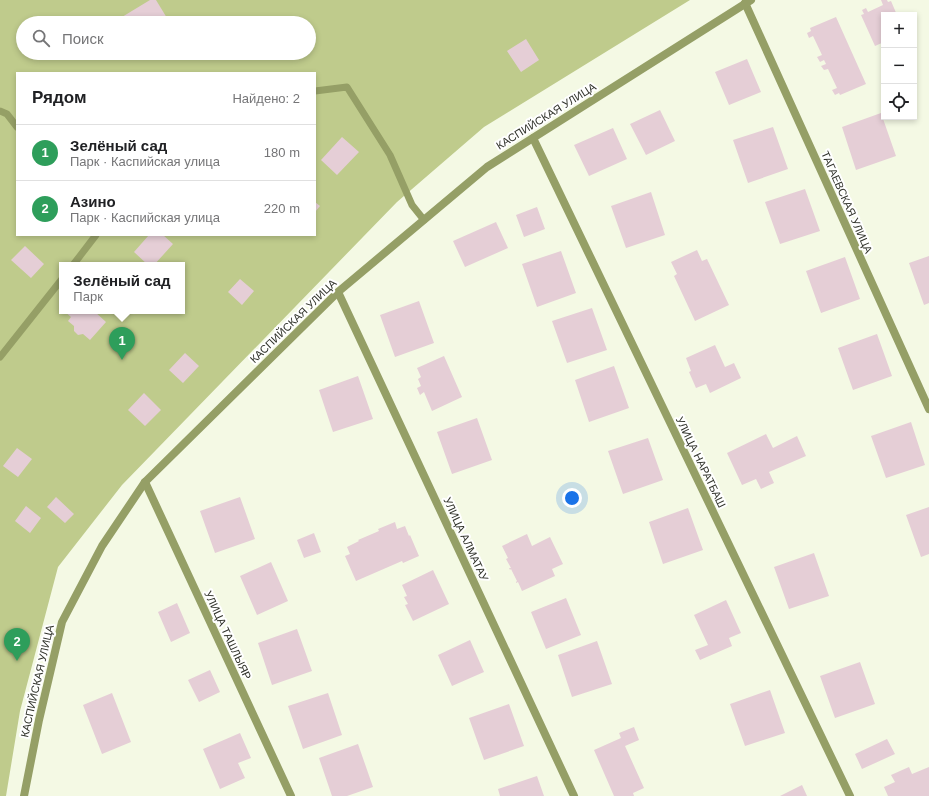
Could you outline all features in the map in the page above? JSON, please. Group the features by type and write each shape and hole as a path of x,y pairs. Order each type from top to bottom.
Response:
{"street":[{"name":"КАСПИЙСКАЯ УЛИЦА","path":"24,796 39,720 62,622 102,546 145,482 338,292 487,167 748,2"},
{"name":"ТАГАЕВСКАЯ УЛИЦА","path":"748,2 929,409"},
{"name":"УЛИЦА НАРАТБАШ","path":"532,138 850,796"},
{"name":"УЛИЦА АЛМАТАУ","path":"338,292 574,796"},
{"name":"УЛИЦА ТАШЛЫЯР","path":"145,482 291,796"}],"lane":[{"path":"316,91 347,88 390,154 412,206 424,220"},
{"path":"0,111 7,114 16,126"},
{"path":"75,262 95,236"},
{"path":"0,357 59,283"}],"green space":[{"path":"0,0 690,0 484,127 397,202 122,485 58,567 20,711 6,796 0,796"}],"building":[{"path":"150,0 156,0 166,16 124,16"},
{"path":"881,0 887,0 888,2 891,1 896,12 881,12 881,43 875,46 861,15 864,14 862,10 866,8 868,12 883,5"},
{"path":"836,17 866,84 840,95 839,93 835,95 832,90 837,88 828,69 824,70 821,66 826,64 824,60 820,62 817,57 822,55 813,36 809,38 807,33 811,31 810,28"},
{"path":"526,39 539,60 521,72 507,51"},
{"path":"747,59 761,92 729,105 715,72"},
{"path":"660,110 675,141 646,155 630,124"},
{"path":"881,113 881,120 883,120 896,156 856,170 842,127"},
{"path":"773,127 788,169 748,183 733,140"},
{"path":"613,128 627,159 589,176 574,145"},
{"path":"342,137 359,152 337,175 321,160"},
{"path":"805,189 820,231 780,244 765,202"},
{"path":"651,192 665,235 626,248 611,206"},
{"path":"316,203 320,206 316,211"},
{"path":"537,207 545,229 524,237 516,215"},
{"path":"496,222 508,248 465,267 453,241"},
{"path":"148,236 164,236 173,244 157,262 145,262 134,252"},
{"path":"25,246 44,264 31,278 11,260"},
{"path":"697,250 702,261 707,259 729,305 695,321 674,276 677,274 671,262"},
{"path":"561,251 576,293 537,307 522,264"},
{"path":"929,256 929,303 924,305 909,263"},
{"path":"845,257 860,299 821,313 806,271"},
{"path":"240,279 254,291 242,305 228,292"},
{"path":"419,301 434,343 395,357 380,315"},
{"path":"592,308 607,350 567,363 552,321"},
{"path":"68,314 97,314 106,322 90,340 83,334 78,335 74,331 74,326 68,321 71,317"},
{"path":"877,334 892,376 853,390 838,348"},
{"path":"715,345 725,367 734,363 741,378 710,393 706,384 696,388 689,372 691,371 686,358"},
{"path":"185,353 199,366 183,383 169,370"},
{"path":"444,356 462,397 432,411 424,392 420,395 417,388 421,386 418,379 421,377 417,368"},
{"path":"614,366 629,408 589,422 575,380"},
{"path":"358,376 373,419 333,432 319,390"},
{"path":"144,393 161,410 145,426 128,410"},
{"path":"477,418 492,460 452,474 437,432"},
{"path":"911,422 925,465 886,478 871,436"},
{"path":"766,434 773,448 797,436 806,456 769,472 774,483 761,489 756,479 742,485 727,453"},
{"path":"648,438 663,480 623,494 608,451"},
{"path":"17,448 32,459 18,477 3,466"},
{"path":"56,497 74,514 65,523 47,507"},
{"path":"240,497 255,539 215,553 200,511"},
{"path":"26,506 41,518 30,533 15,521"},
{"path":"929,507 929,554 921,557 906,515"},
{"path":"688,508 703,550 663,564 649,522"},
{"path":"395,522 397,529 405,526 419,556 403,563 402,561 356,581 345,556 350,554 347,547 359,541 358,540 379,531 378,529"},
{"path":"314,533 321,552 304,558 297,540"},
{"path":"527,534 532,546 550,537 563,564 552,569 555,576 522,591 518,582 516,583 517,581 509,568 511,568 506,559 508,558 502,546"},
{"path":"814,553 829,596 789,609 774,567"},
{"path":"271,562 288,601 257,615 240,576"},
{"path":"433,570 449,604 413,621 405,605 408,604 404,597 407,596 402,585"},
{"path":"566,598 581,635 546,649 531,612"},
{"path":"726,600 741,633 729,638 732,646 700,660 695,650 708,645 694,615"},
{"path":"177,603 190,633 171,642 158,612"},
{"path":"297,629 312,671 272,685 258,643"},
{"path":"470,640 484,672 452,686 438,655"},
{"path":"597,641 612,684 572,697 558,655"},
{"path":"860,662 875,704 835,718 820,676"},
{"path":"210,670 220,692 199,702 188,680"},
{"path":"770,690 785,733 745,746 730,704"},
{"path":"112,693 131,742 102,754 83,705"},
{"path":"328,693 342,735 303,749 288,706"},
{"path":"509,704 524,746 484,760 469,718"},
{"path":"634,727 639,740 625,746 644,788 633,793 634,796 614,796 594,750 621,738 619,733"},
{"path":"240,733 251,758 238,763 245,778 220,789 203,749"},
{"path":"887,739 895,754 862,769 855,754"},
{"path":"358,744 373,787 347,796 332,796 319,758"},
{"path":"909,767 912,774 929,767 929,796 888,796 884,787 895,782 891,775"},
{"path":"537,776 544,796 500,796 498,789"},
{"path":"802,785 807,796 780,796"}],"place":[{"name":"Зелёный сад","path":"122,360"},
{"name":"Азино","path":"17,661"}]}
